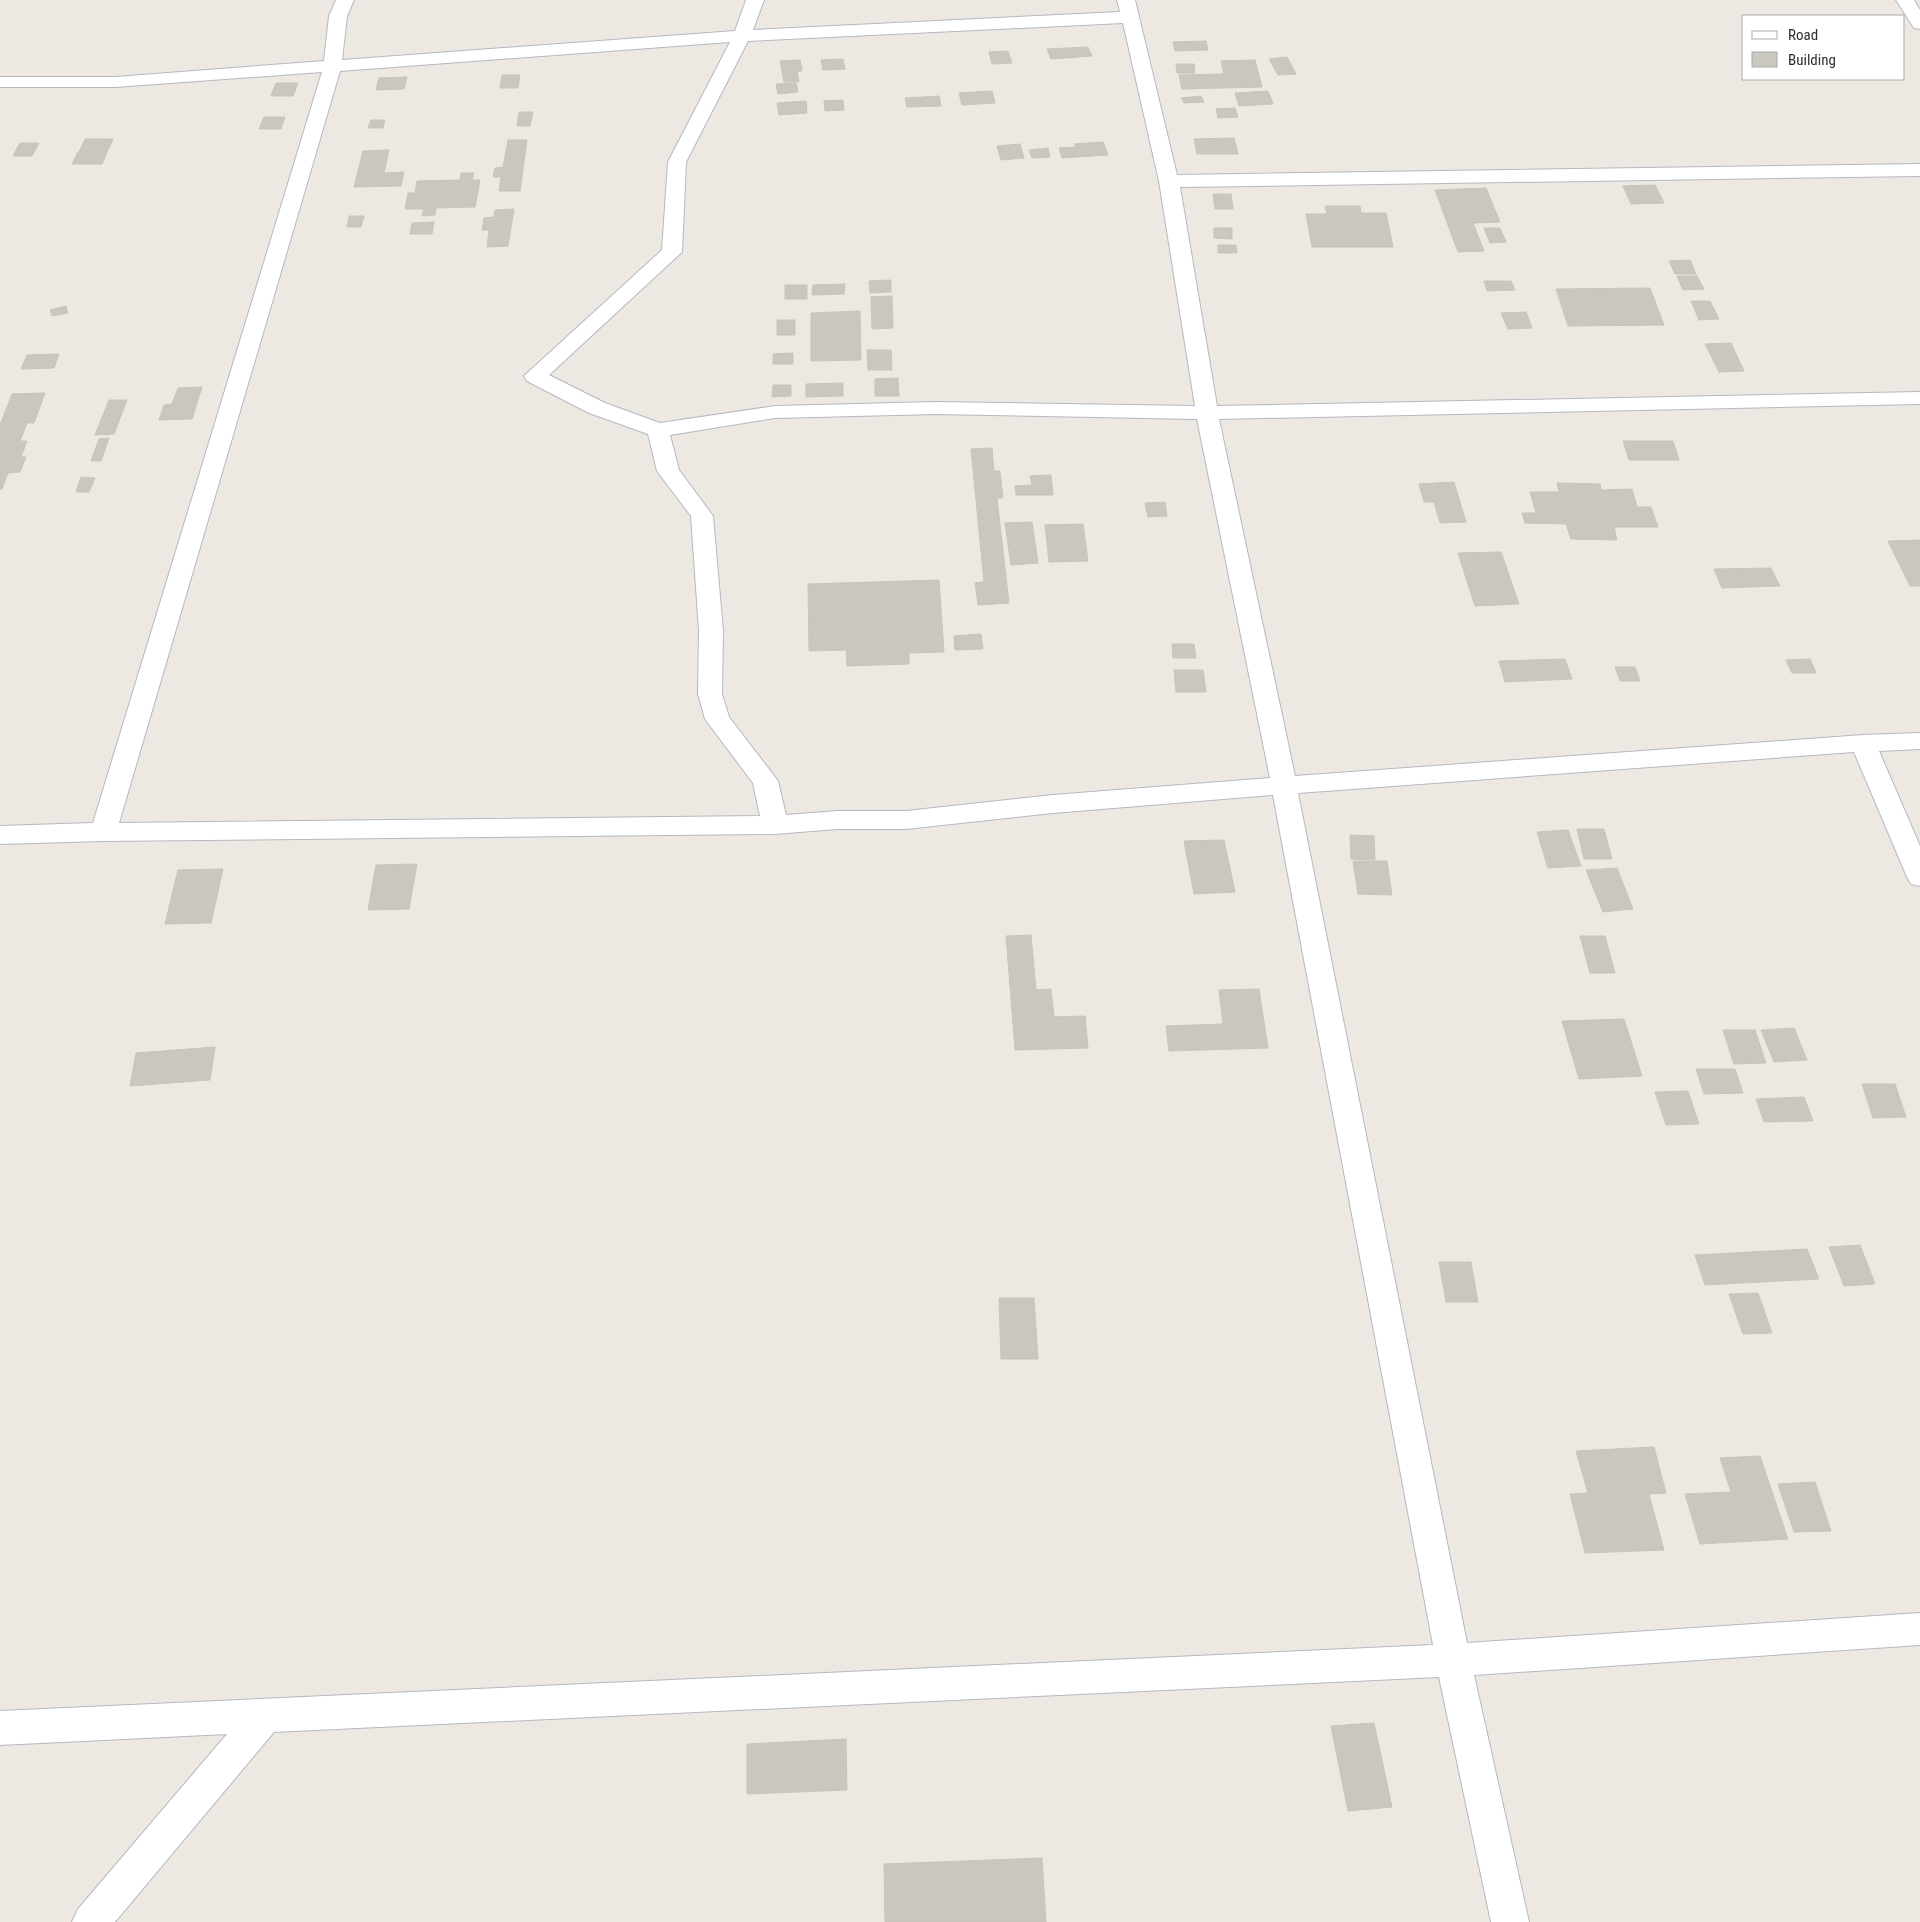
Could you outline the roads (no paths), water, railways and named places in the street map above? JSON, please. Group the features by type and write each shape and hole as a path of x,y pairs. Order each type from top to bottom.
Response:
{"street":[{"path":"103,832 334,65 338,16 345,0"},
{"path":"755,0 742,36 677,162 672,252 535,376 597,408 658,430 775,412 936,408 1207,413 1920,398"},
{"path":"1905,0 1920,24"},
{"path":"0,82 115,82 1128,9 1169,181 1207,413 1284,785 1453,1660 1510,1922"},
{"path":"1169,181 1920,170"},
{"path":"658,430 668,472 702,516 711,631 710,694 717,719 765,781 776,825"},
{"path":"0,835 103,832 776,825 837,820 906,820 1053,804 1284,785 1863,743 1920,741"},
{"path":"1863,743 1920,877"},
{"path":"0,1728 1453,1660 1920,1629"},
{"path":"91,1922 265,1716"}]}
